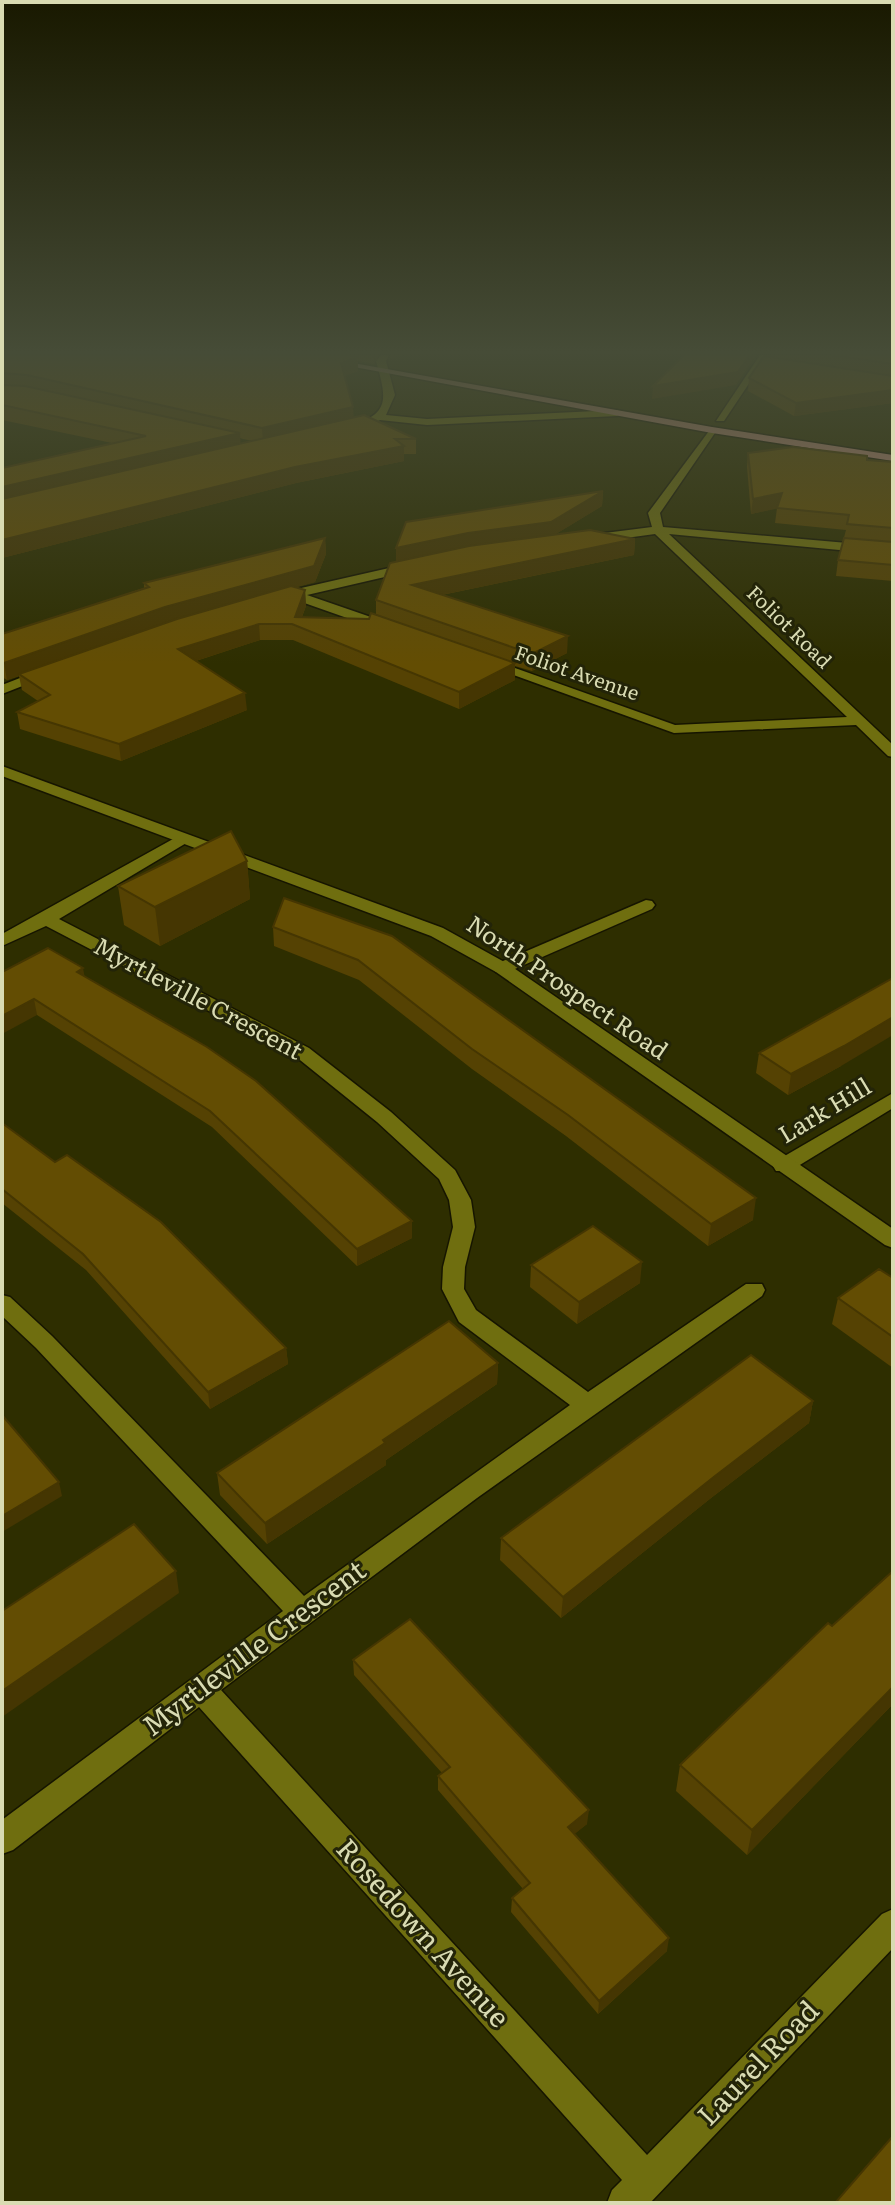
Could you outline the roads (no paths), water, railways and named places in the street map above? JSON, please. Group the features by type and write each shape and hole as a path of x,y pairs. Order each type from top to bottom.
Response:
{"street":[{"path":"658,530 654,513 693,458"},
{"path":"579,540 658,530 893,551"},
{"name":"Foliot Road","path":"658,530 893,753"},
{"path":"263,603 424,564"},
{"path":"292,594 409,635"},
{"name":"Foliot Avenue","path":"481,661 674,729 859,721"},
{"path":"2,690 57,668"},
{"name":"North Prospect Road","path":"2,771 437,932 502,968 893,1240"},
{"path":"2,941 46,919 182,839"},
{"path":"502,968 646,905"},
{"name":"Myrtleville Crescent","path":"46,919 302,1052 384,1117 448,1175 460,1200 464,1227 454,1267 453,1289 467,1316 585,1403"},
{"name":"Lark Hill","path":"783,1166 893,1099"},
{"name":"Myrtleville Crescent","path":"2,1839 301,1611 585,1403 754,1290"},
{"path":"2,1303 44,1342 301,1611"},
{"name":"Rosedown Avenue","path":"201,1688 635,2191"},
{"name":"Laurel Road","path":"635,2191 893,1925"}]}
